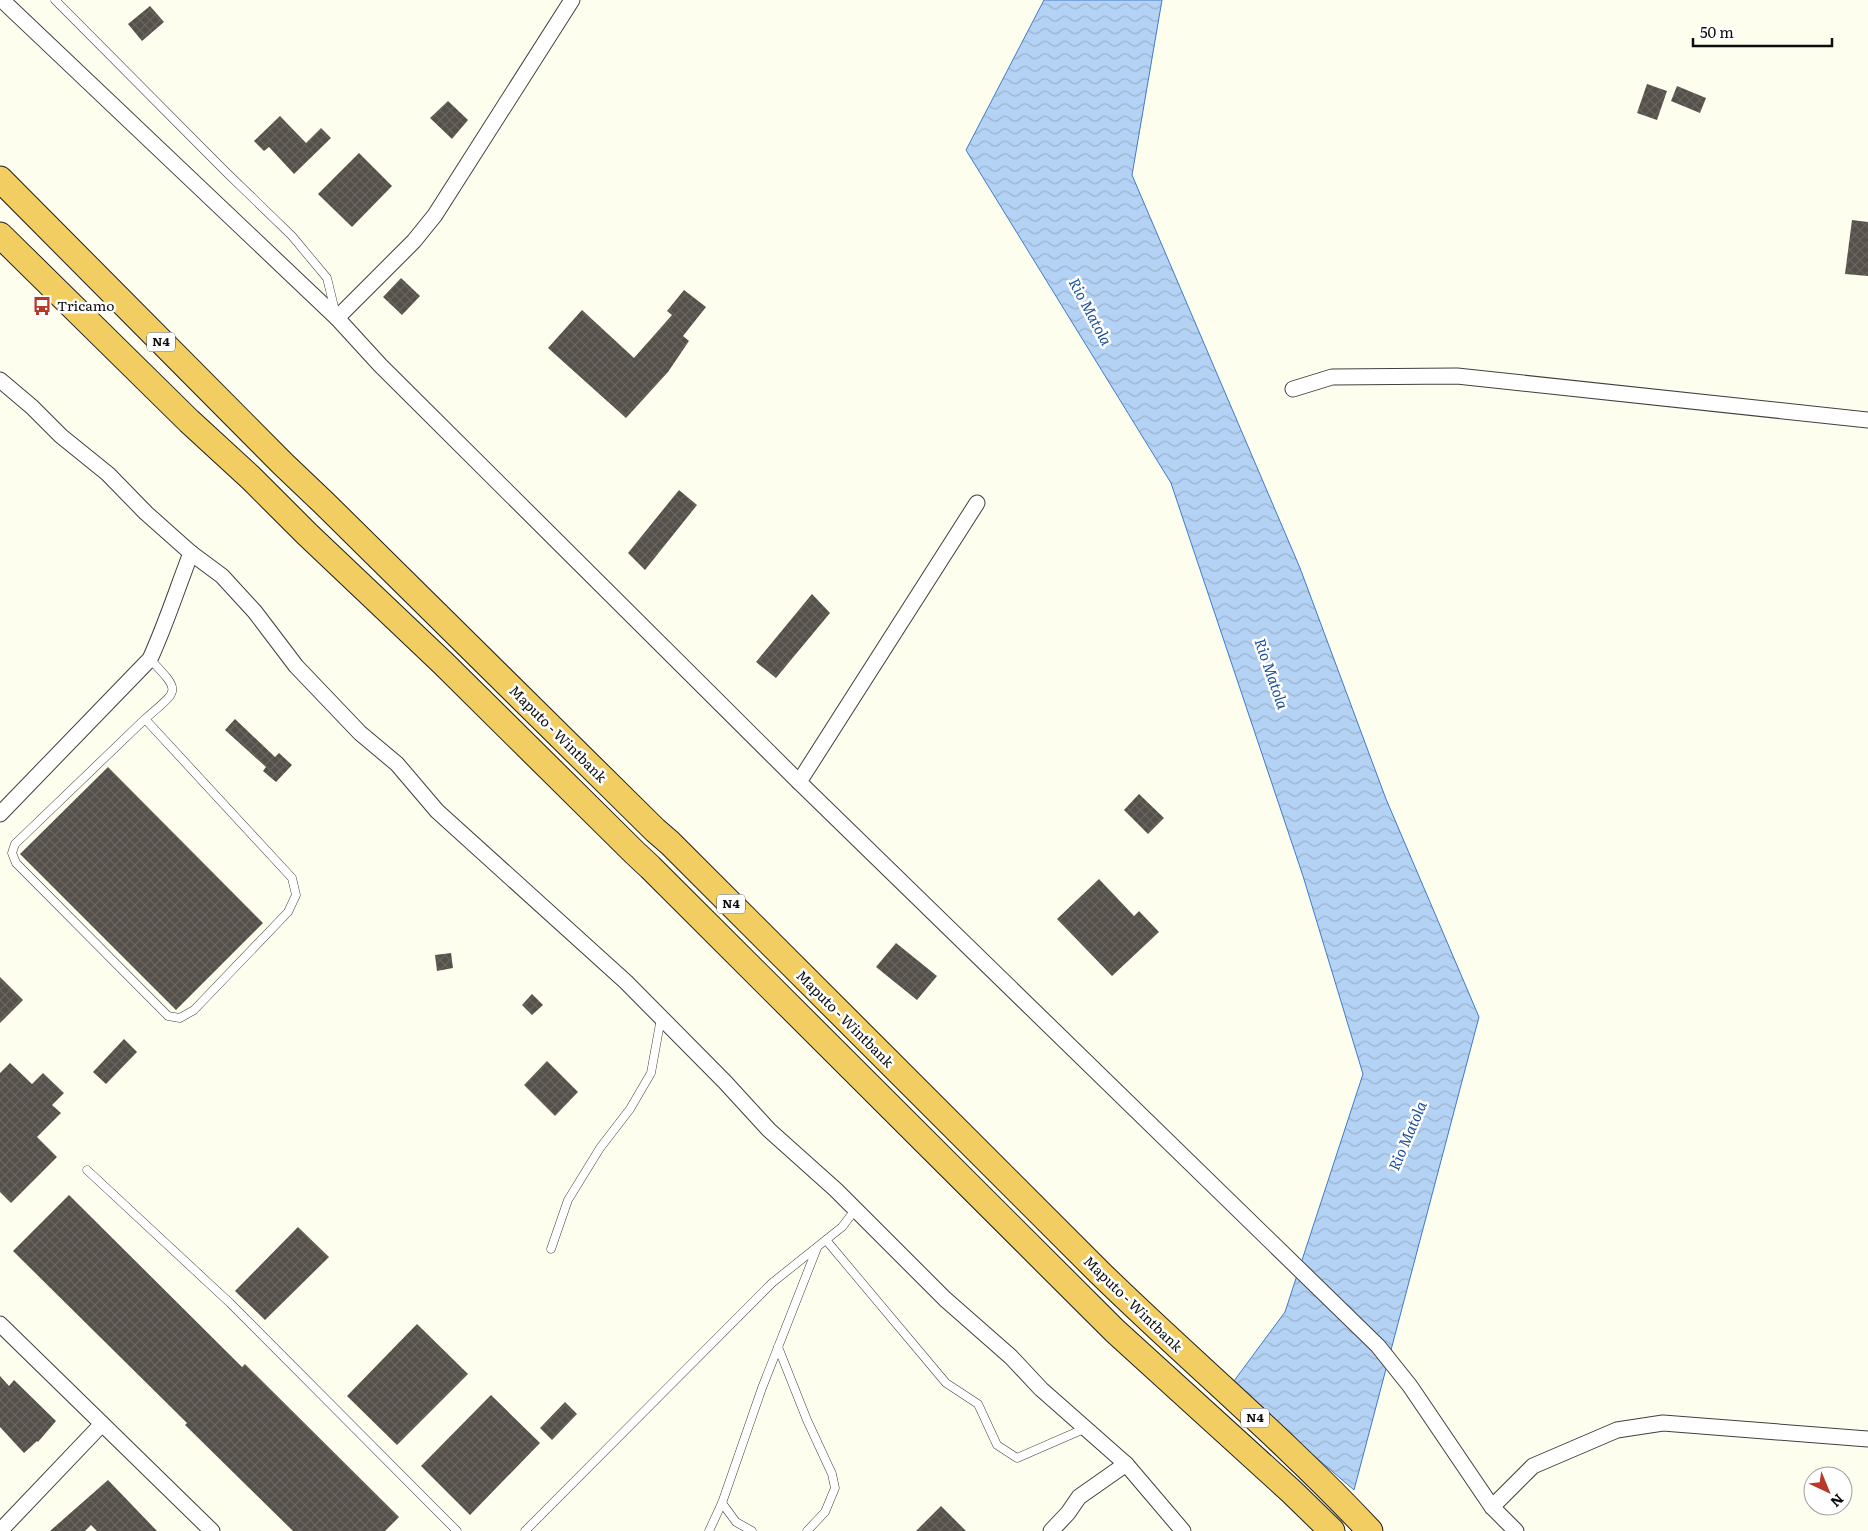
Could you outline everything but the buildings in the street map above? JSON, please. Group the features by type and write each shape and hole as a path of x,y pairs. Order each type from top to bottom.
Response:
{"highway":[{"name":"Maputo - Wintbank","path":"0,179 283,464 640,816 670,843 1100,1272 1312,1470 1370,1531"},
{"name":"N4","path":"0,235 189,421 443,663 650,866 1115,1331 1292,1492 1332,1531"}],"street":[{"path":"2,0 337,318 380,365 799,782 1378,1346 1410,1386 1492,1507 1516,1531"},
{"path":"337,318 414,241 435,215 572,0"},
{"path":"1293,389 1332,377 1457,376 1868,420"},
{"path":"0,380 32,407 61,436 108,474 146,513 190,553 222,576 255,612 296,666 360,733 397,764 437,811 626,982 725,1082 769,1130 805,1161 944,1300 1011,1358 1041,1389 1126,1464 1183,1531"},
{"path":"799,782 976,503"},
{"path":"0,814 150,659 165,626 190,553"},
{"path":"0,1324 212,1531"},
{"path":"1492,1507 1533,1466 1617,1430 1663,1422 1868,1439"},
{"path":"0,1531 102,1424"},
{"path":"1051,1531 1068,1513 1078,1497 1126,1464"}],"lane":[{"path":"55,0 292,236 327,278 337,318"},
{"path":"145,719 292,878 296,895 288,912 282,919 194,1010 180,1018 168,1016 16,863 12,853 15,844 145,719 172,696 173,688 171,681 150,659"},
{"path":"551,1249 568,1200 600,1148 630,1109 651,1073 661,1018"},
{"path":"87,1170 230,1303 457,1531"},
{"path":"525,1531 772,1283 842,1227 855,1210"},
{"path":"826,1240 946,1383 978,1404 997,1445 1017,1458 1086,1428"},
{"path":"709,1531 722,1503 762,1388 817,1248"},
{"path":"778,1347 807,1420 832,1474 835,1488 825,1512 807,1531"},
{"path":"722,1503 736,1522 752,1531"}],"water":[{"name":"Rio Matola","path":"1044,0 1162,0 1132,175 1300,568 1386,799 1479,1017 1354,1490 1231,1385 1285,1312 1363,1074 1303,876 1171,483 966,150"}],"place":[{"name":"Tricamo","path":"42,306"}]}
